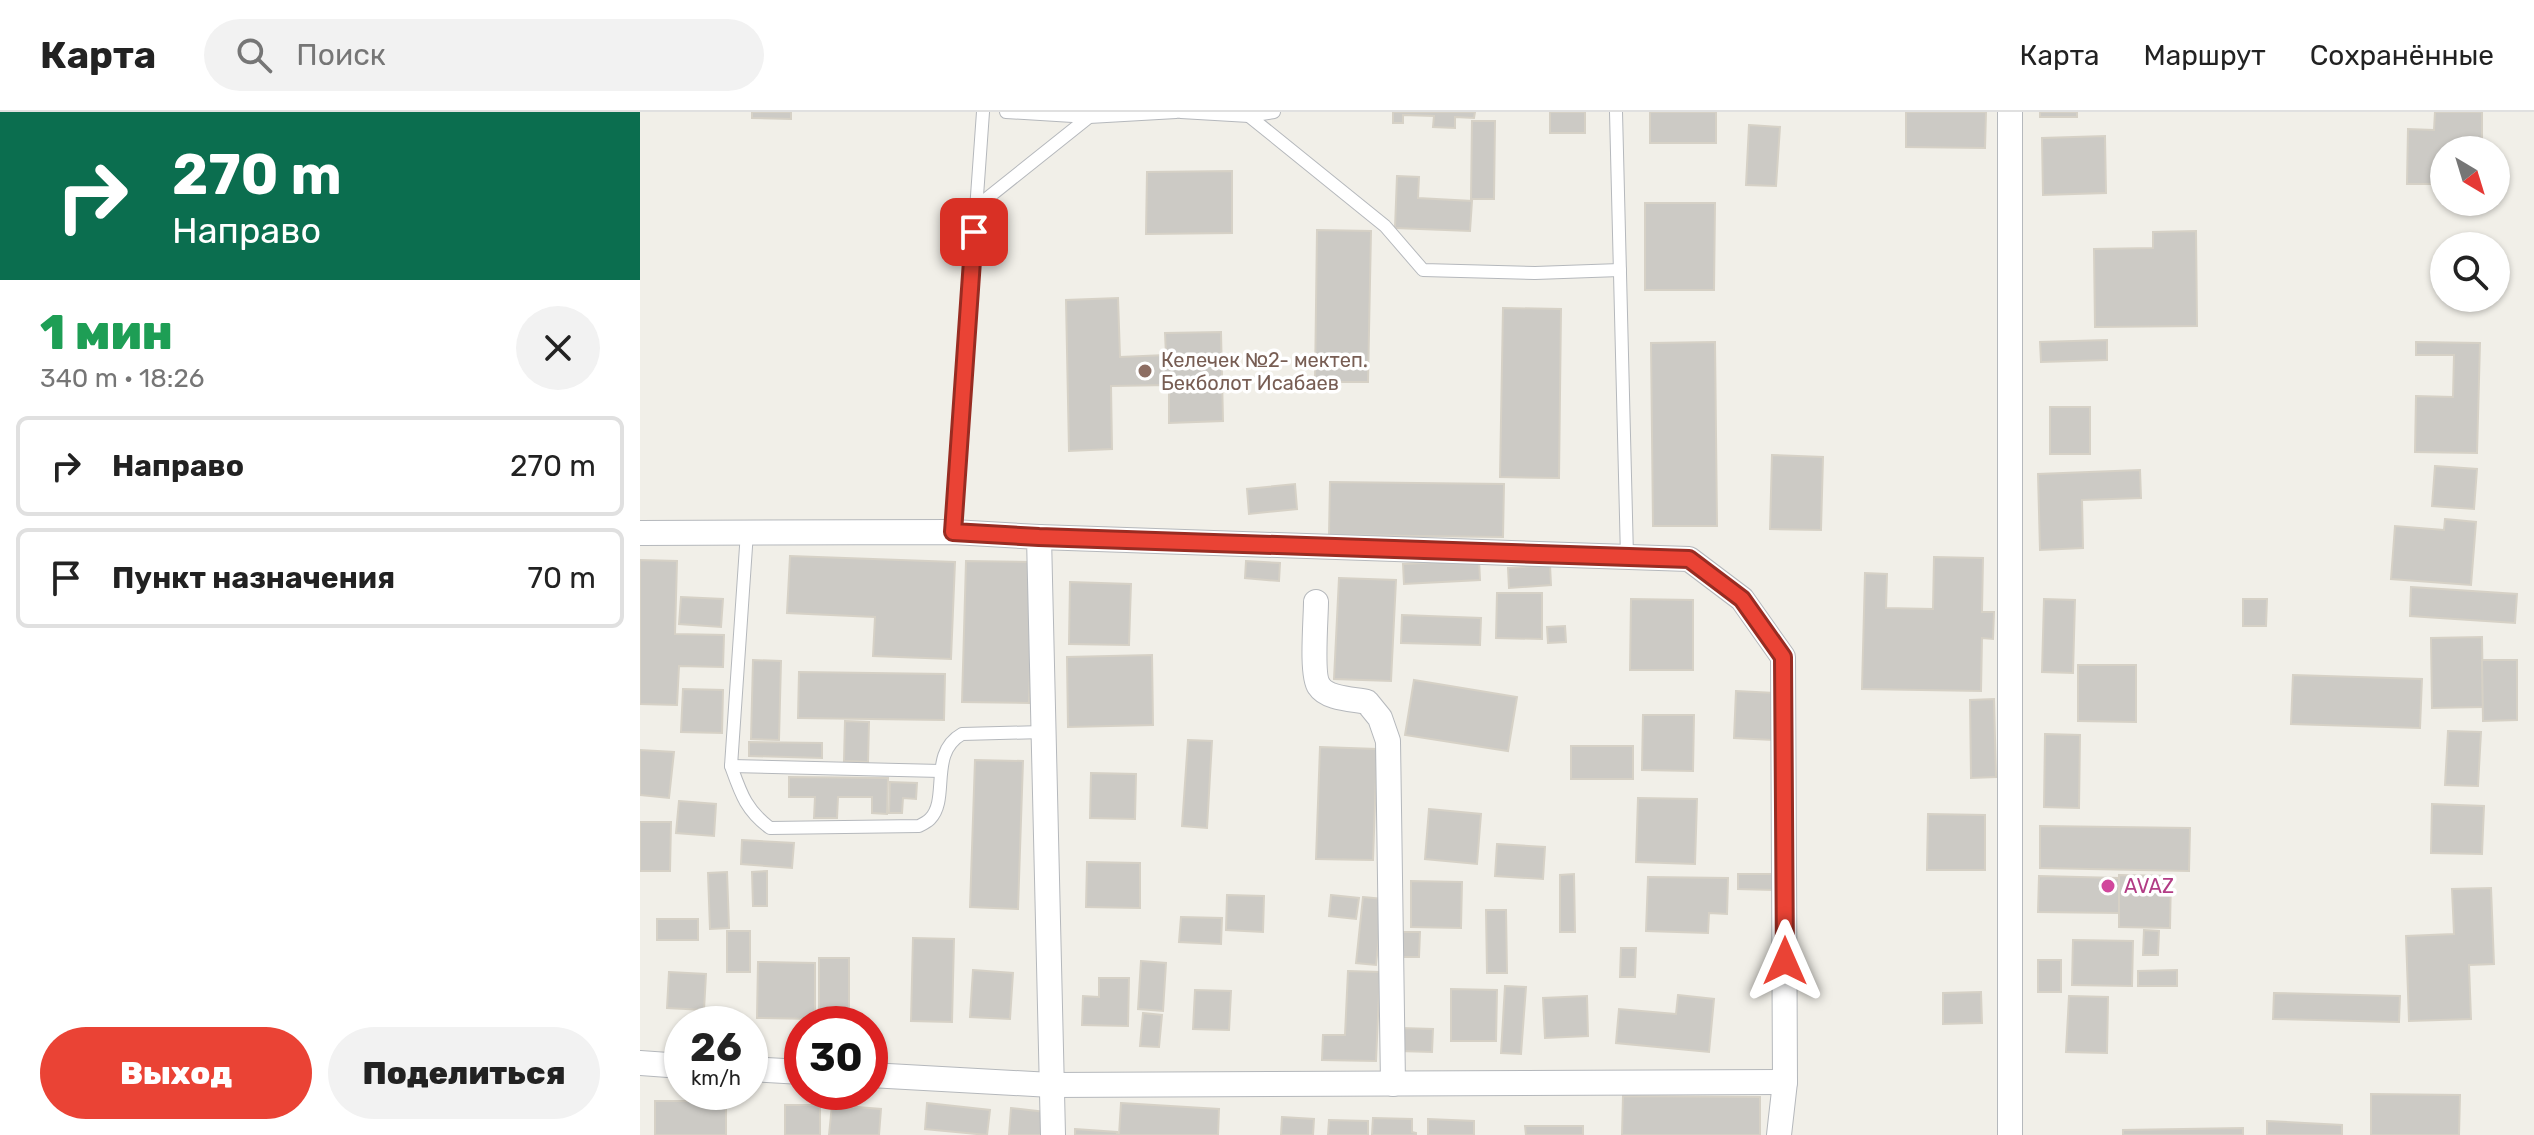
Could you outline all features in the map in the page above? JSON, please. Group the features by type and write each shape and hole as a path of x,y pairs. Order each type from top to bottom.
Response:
{"street":[{"path":"2010,112 2010,1135"},
{"path":"640,533 953,532 1689,559 1742,599 1783,657 1785,1082 1779,1135"},
{"path":"1039,537 1053,1135"},
{"path":"1316,602 1315,674 1319,687 1331,695 1367,702 1380,718 1388,741 1393,1084"},
{"path":"640,1063 664,1065"},
{"path":"888,1076 1051,1085 1785,1082"}],"lane":[{"path":"953,532 983,112"},
{"path":"1006,112 1089,117 1179,112 1249,116 1274,112"},
{"path":"1616,112 1627,557"},
{"path":"1249,116 1385,226 1423,270 1535,273 1620,270"},
{"path":"975,208 1089,117"},
{"path":"747,532 731,766 744,801 755,817 770,828 919,826 931,818 937,802 946,750 952,739 962,734 1043,732"},
{"path":"731,766 941,771"}],"building":[{"path":"752,112 791,112 791,119 752,118"},
{"path":"1393,112 1475,112 1474,118 1455,117 1455,128 1433,127 1434,116 1403,115 1403,123 1393,123"},
{"path":"1550,112 1585,112 1585,133 1550,133"},
{"path":"1650,112 1716,112 1716,143 1650,143"},
{"path":"1906,112 1986,112 1985,148 1906,147"},
{"path":"2040,112 2077,112 2077,117 2040,117"},
{"path":"2435,112 2482,112 2482,136 2430,136 2430,184 2407,184 2408,129 2434,130"},
{"path":"1472,121 1495,121 1494,199 1471,199"},
{"path":"1749,125 1780,127 1776,186 1746,185"},
{"path":"2105,136 2106,193 2043,195 2042,138"},
{"path":"1232,171 1232,233 1146,234 1147,172"},
{"path":"1397,176 1419,177 1418,198 1472,201 1470,231 1395,228"},
{"path":"1645,203 1715,203 1714,290 1645,290"},
{"path":"1317,230 1371,231 1368,382 1315,382"},
{"path":"2196,231 2197,326 2095,327 2094,249 2153,248 2153,232"},
{"name":"Келечек №2- мектеп. Бекболот Исабаев","path":"1118,298 1120,357 1166,355 1165,333 1221,332 1223,421 1169,423 1169,385 1111,386 1112,449 1069,451 1066,300"},
{"path":"1503,308 1561,309 1559,478 1500,477"},
{"path":"2107,340 2107,360 2041,362 2040,342"},
{"path":"1715,342 1717,526 1653,526 1651,343"},
{"path":"2416,342 2480,343 2477,453 2415,452 2416,396 2453,397 2454,355 2416,355"},
{"path":"2050,407 2090,407 2090,454 2050,454"},
{"path":"1772,455 1823,457 1821,530 1770,529"},
{"path":"2435,466 2477,469 2474,509 2432,506"},
{"path":"2140,470 2141,498 2082,500 2083,548 2040,550 2038,474"},
{"path":"1330,482 1504,484 1503,537 1329,535"},
{"path":"1295,484 1297,509 1249,514 1247,489"},
{"path":"2445,519 2476,522 2471,585 2391,579 2395,526 2444,530"},
{"path":"790,556 955,562 951,659 873,656 875,617 787,613"},
{"path":"1934,557 1983,558 1982,612 1994,612 1993,639 1982,638 1981,691 1862,689 1865,573 1887,574 1886,608 1933,609"},
{"path":"640,560 677,561 675,634 724,635 723,667 679,666 677,705 640,704"},
{"path":"1479,560 1480,580 1404,584 1403,564"},
{"path":"966,561 1033,562 1029,703 962,702"},
{"path":"1246,561 1280,563 1279,581 1245,578"},
{"path":"1550,565 1551,585 1509,588 1508,568"},
{"path":"1339,578 1396,580 1391,681 1334,679"},
{"path":"1070,582 1131,584 1129,645 1069,644"},
{"path":"2411,587 2517,594 2515,623 2410,616"},
{"path":"1497,593 1542,593 1542,639 1496,638"},
{"path":"681,597 723,599 721,627 679,624"},
{"path":"1631,599 1693,600 1693,670 1630,670"},
{"path":"2044,599 2075,600 2073,673 2042,672"},
{"path":"2243,599 2267,599 2266,626 2243,626"},
{"path":"1402,615 1481,618 1480,645 1401,643"},
{"path":"1565,626 1566,642 1548,643 1547,627"},
{"path":"2482,637 2483,707 2432,708 2431,638"},
{"path":"1152,655 1153,725 1068,727 1067,657"},
{"path":"753,660 781,661 779,740 751,739"},
{"path":"2482,660 2517,660 2517,720 2483,721"},
{"path":"2078,665 2136,665 2136,722 2078,721"},
{"path":"799,672 945,674 944,720 798,718"},
{"path":"2293,675 2422,679 2420,728 2291,724"},
{"path":"1414,680 1517,697 1508,751 1405,735"},
{"path":"683,689 723,690 722,733 681,732"},
{"path":"1736,691 1775,693 1773,740 1734,738"},
{"path":"1994,699 1996,777 1971,778 1970,700"},
{"path":"1643,715 1694,715 1693,771 1642,770"},
{"path":"845,721 869,722 868,762 844,761"},
{"path":"2448,731 2481,732 2478,786 2445,785"},
{"path":"2045,734 2080,735 2079,808 2044,807"},
{"path":"1188,740 1212,741 1207,828 1182,826"},
{"path":"749,742 822,743 822,758 749,756"},
{"path":"1571,746 1633,746 1633,779 1571,779"},
{"path":"1320,747 1377,749 1373,860 1316,859"},
{"path":"640,750 674,752 669,798 640,795"},
{"path":"975,760 1023,761 1018,909 970,907"},
{"path":"1091,773 1136,774 1135,819 1090,818"},
{"path":"789,777 888,778 887,814 872,813 872,797 838,797 837,818 814,818 815,797 789,797"},
{"path":"890,782 917,783 916,799 903,798 902,813 889,813"},
{"path":"1638,798 1697,799 1695,864 1636,862"},
{"path":"679,801 716,804 714,836 676,833"},
{"path":"2432,804 2484,806 2482,854 2431,853"},
{"path":"1429,809 1481,814 1477,864 1425,859"},
{"path":"1928,814 1985,815 1985,870 1927,870"},
{"path":"640,822 671,822 670,871 640,871"},
{"path":"2040,826 2190,828 2189,871 2040,868"},
{"path":"742,840 794,843 792,868 741,864"},
{"path":"1497,844 1545,847 1543,879 1495,876"},
{"path":"1087,862 1140,863 1140,908 1086,907"},
{"path":"767,871 767,906 753,906 752,872"},
{"path":"727,872 729,928 710,929 708,873"},
{"path":"1574,874 1575,932 1560,932 1560,875"},
{"path":"1738,874 1773,874 1773,890 1738,889"},
{"path":"2119,875 2171,876 2170,928 2119,927"},
{"path":"2039,876 2119,878 2119,913 2038,912"},
{"path":"1648,877 1728,878 1727,914 1709,913 1708,933 1646,931"},
{"path":"1411,881 1462,882 1461,928 1411,927"},
{"path":"2491,888 2494,964 2469,965 2471,1019 2409,1021 2406,936 2454,934 2452,889"},
{"path":"1227,895 1264,896 1263,932 1226,930"},
{"path":"1331,895 1359,898 1356,919 1329,916"},
{"path":"1363,897 1383,899 1376,965 1356,963"},
{"path":"1486,910 1506,910 1507,973 1487,973"},
{"path":"1181,917 1222,918 1221,944 1179,942"},
{"path":"657,919 698,919 698,940 657,940"},
{"path":"2144,930 2159,931 2158,955 2143,955"},
{"path":"727,931 750,931 750,972 727,972"},
{"path":"1398,932 1420,932 1419,957 1397,957"},
{"path":"913,938 954,939 952,1022 911,1021"},
{"path":"2073,940 2133,941 2132,986 2072,985"},
{"path":"1621,948 1636,948 1635,977 1620,977"},
{"path":"819,958 849,958 849,1006 819,1006"},
{"path":"2038,960 2061,960 2061,992 2038,992"},
{"path":"1141,961 1166,963 1163,1011 1138,1009"},
{"path":"758,962 815,963 815,1006 784,1006 784,1018 768,1018 768,1006 757,1006"},
{"path":"973,970 1013,973 1010,1019 970,1017"},
{"path":"2177,970 2177,986 2138,986 2138,971"},
{"path":"1348,971 1380,972 1376,1061 1322,1060 1323,1035 1345,1035"},
{"path":"669,972 706,974 704,1006 667,1006"},
{"path":"1099,978 1129,978 1128,1026 1082,1025 1083,996 1099,997"},
{"path":"1505,986 1526,987 1521,1054 1501,1053"},
{"path":"1451,989 1497,990 1496,1041 1451,1041"},
{"path":"1195,990 1231,991 1229,1030 1193,1029"},
{"path":"1981,992 1982,1023 1943,1024 1943,993"},
{"path":"2274,993 2400,996 2399,1022 2273,1019"},
{"path":"1678,995 1714,999 1709,1052 1616,1043 1619,1009 1676,1014"},
{"path":"1587,996 1588,1036 1545,1038 1543,998"},
{"path":"2069,996 2108,997 2107,1053 2066,1052"},
{"path":"1143,1013 1162,1015 1159,1047 1140,1046"},
{"path":"1400,1028 1433,1029 1432,1052 1399,1051"},
{"path":"2371,1094 2460,1095 2459,1135 2371,1135"},
{"path":"1623,1096 1760,1097 1760,1135 1622,1135"},
{"path":"655,1101 664,1101 664,1110 726,1110 726,1135 655,1135"},
{"path":"927,1103 990,1110 987,1135 925,1129"},
{"path":"1121,1103 1219,1109 1218,1135 1119,1135"},
{"path":"1011,1108 1045,1112 1043,1135 1009,1135"},
{"path":"785,1110 820,1110 820,1135 785,1135"},
{"path":"832,1110 881,1110 879,1135 829,1135"},
{"path":"1282,1117 1314,1119 1313,1135 1281,1135"},
{"path":"1373,1118 1412,1119 1412,1132 1416,1135 1372,1135"},
{"path":"1428,1119 1474,1121 1474,1135 1428,1135"},
{"path":"1329,1120 1368,1121 1368,1135 1328,1135"},
{"path":"2267,1121 2342,1125 2342,1135 2267,1135"},
{"path":"1525,1126 1583,1126 1583,1135 1526,1135"},
{"path":"2243,1128 2243,1135 2123,1135 2123,1130"},
{"path":"1075,1129 1117,1132 1117,1135 1075,1135"}],"place":[{"name":"Келечек №2- мектеп. Бекболот Исабаев","path":"1145,371"},
{"name":"AVAZ","path":"2108,886"}],"route":[{"path":"974,232 953,532 1689,559 1742,599 1783,657 1785,961"}]}
